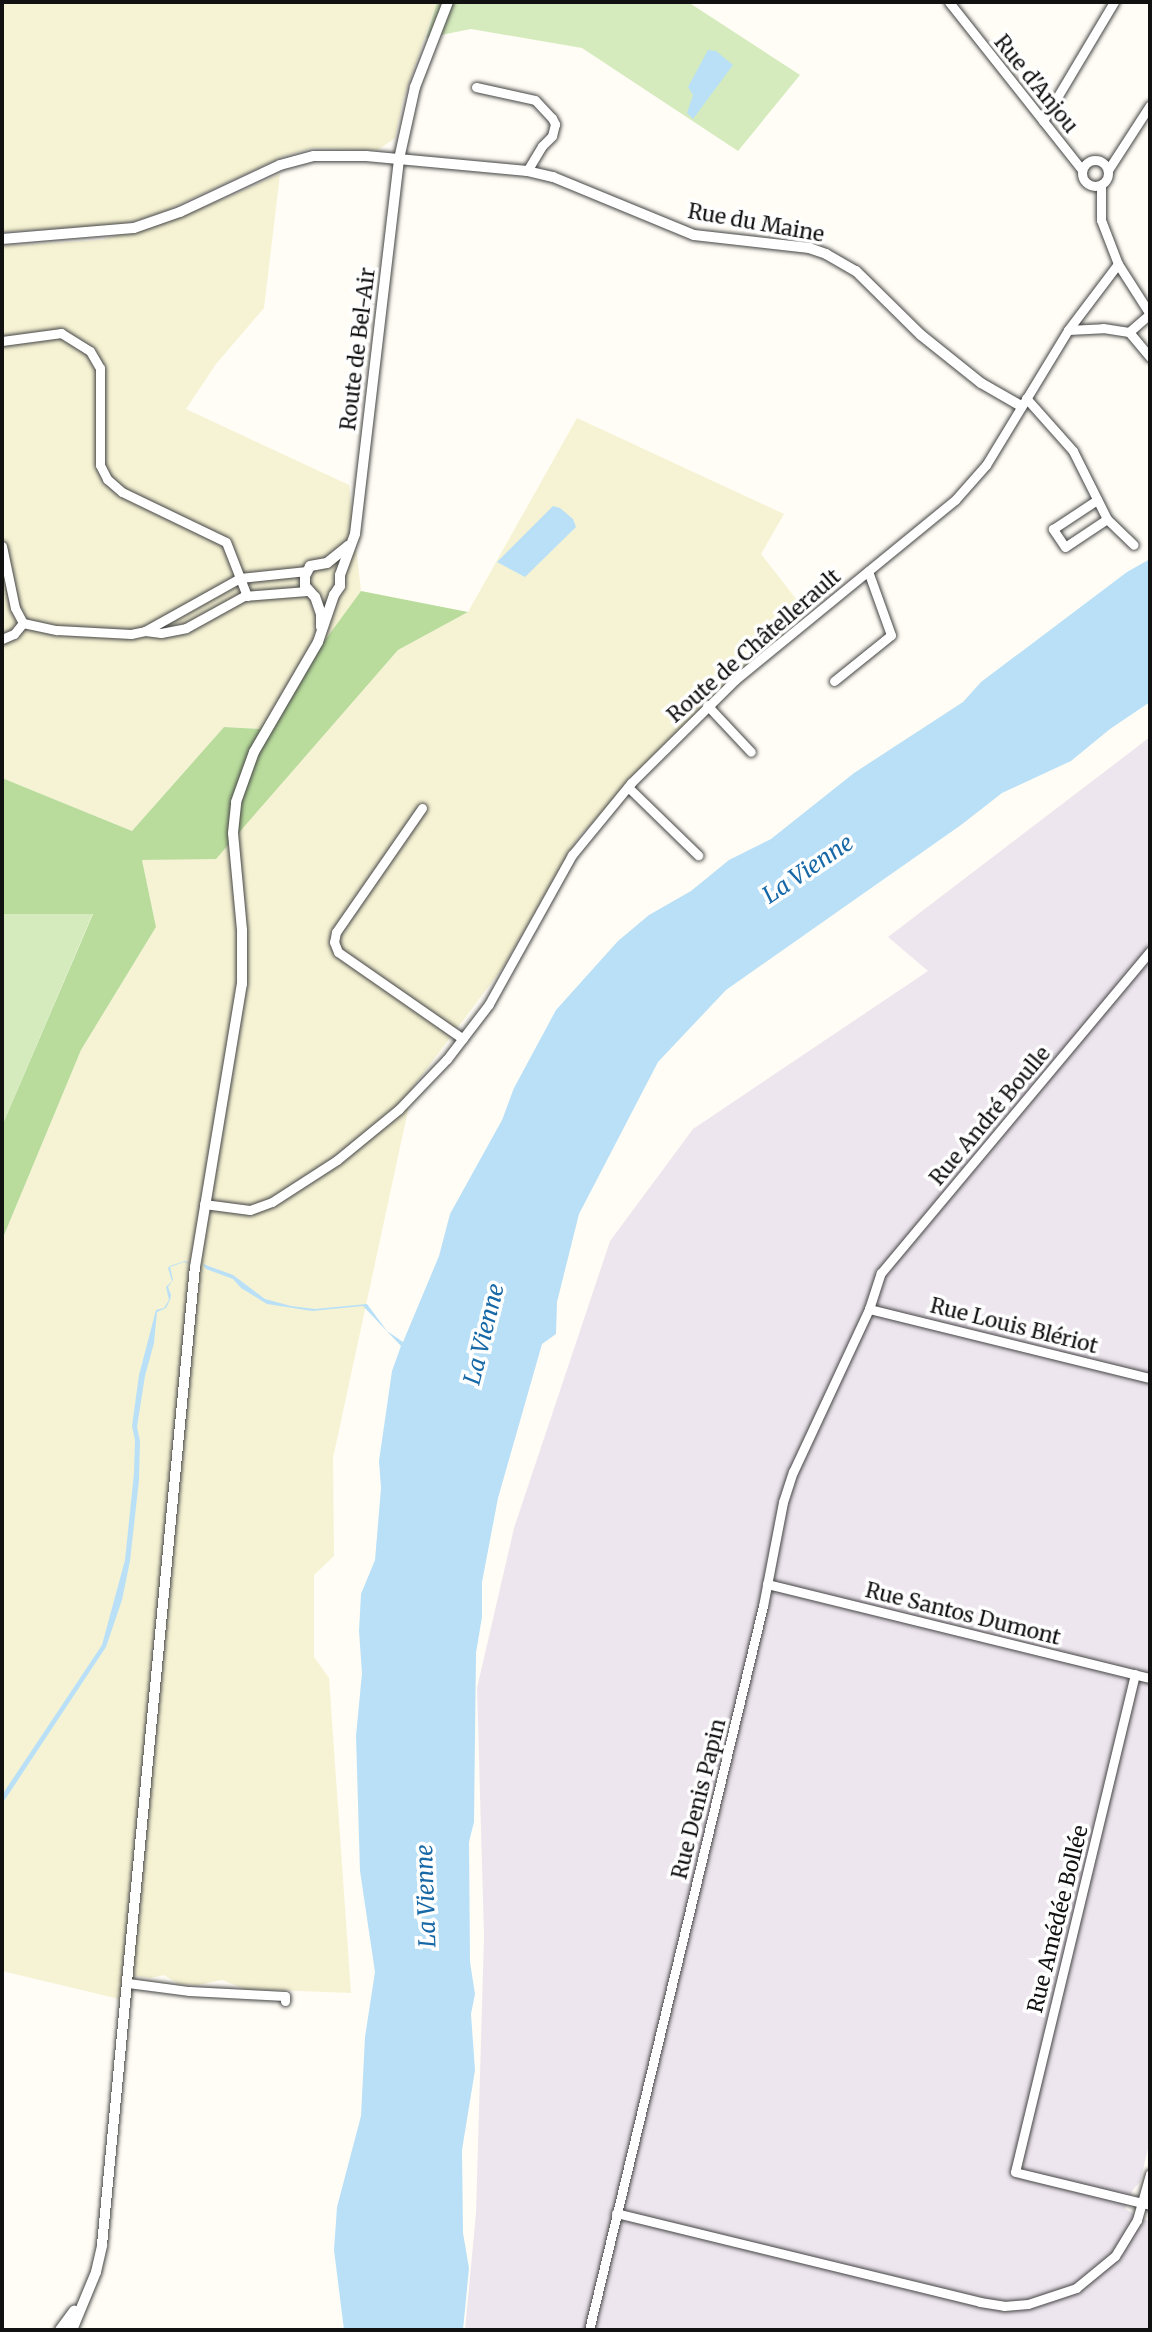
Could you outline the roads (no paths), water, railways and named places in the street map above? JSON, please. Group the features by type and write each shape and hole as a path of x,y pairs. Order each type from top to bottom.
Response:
{"street":[{"name":"Route de Bel-Air","path":"340,575 358,517 399,159 415,86 448,2"},
{"name":"Rue d'Anjou","path":"949,2 1082,170"},
{"path":"1043,121 1114,2"},
{"path":"476,87 535,100 552,118 555,124 552,136 542,146 527,171"},
{"path":"1096,185 1107,178 1108,170 1150,105"},
{"name":"Rue du Maine","path":"2,239 134,228 180,212 298,159 336,155 527,171 554,177 694,235 809,248 826,254 856,271 921,335 981,383 1024,402"},
{"name":"Rue d'Anjou","path":"1072,155 1088,161"},
{"path":"1096,185 1083,177 1082,170 1088,161 1117,157"},
{"path":"1100,160 1108,170"},
{"path":"1096,185 1104,231 1118,264 1150,314 1129,332"},
{"name":"Route de Châtellerault","path":"204,1204 250,1210 283,1195 337,1160 399,1110 463,1039 510,971 572,855 628,787 707,705 956,500 986,465 1068,330 1118,264"},
{"path":"1068,330 1103,328 1129,332 1150,357"},
{"path":"2,341 61,333 90,351 100,368 100,465 107,479 122,492 226,542 247,596"},
{"path":"1024,402 1073,452 1107,519 1134,545"},
{"path":"1097,500 1053,529 1065,547 1107,519"},
{"path":"322,633 321,614 304,581 307,571 316,563 327,563 351,543"},
{"path":"2,546 15,608 23,623"},
{"path":"72,2330 96,2272 102,2245 192,1298 204,1204 242,984 242,930 233,833 236,802 254,752 322,633 334,595 340,586 340,575 327,563"},
{"path":"23,623 57,630 131,634 145,631 240,578 307,571"},
{"path":"834,681 891,635 868,571"},
{"path":"145,631 161,633 186,628 230,602 247,596 311,594 325,598 334,595"},
{"path":"2,639 14,634 23,623"},
{"path":"707,705 751,752"},
{"path":"628,787 698,855"},
{"path":"422,808 336,932 334,942 338,952 463,1039"},
{"name":"Rue André Boulle","path":"869,1309 881,1273 1150,951"},
{"name":"Rue Louis Blériot","path":"869,1309 1150,1378"},
{"name":"Rue Denis Papin","path":"589,2330 767,1584 783,1502 793,1472 869,1309"},
{"name":"Rue Santos Dumont","path":"767,1584 1150,1678"},
{"name":"Rue Amédée Bollée","path":"1135,1674 1015,2172 1147,2204"},
{"path":"128,1983 179,1990 285,1996 285,2001"},
{"path":"617,2213 1004,2306 1050,2299 1076,2288 1098,2273 1129,2236 1147,2204 1150,2174"},
{"path":"60,2330 84,2297"}],"water":[{"path":"708,50 716,51 733,65 693,119 687,113 693,95 688,87"},
{"path":"553,506 560,508 573,519 576,527 525,577 497,562"},
{"name":"La Vienne","path":"1150,559 1150,702 1110,729 1071,761 1002,793 961,825 726,990 658,1062 579,1214 557,1302 556,1334 542,1344 498,1498 482,1582 482,1617 476,1653 474,1822 469,1842 470,1962 475,1994 471,2014 475,2070 462,2150 463,2233 469,2268 463,2330 344,2330 334,2250 337,2207 361,2116 365,2037 375,1972 360,1871 356,1736 362,1673 359,1631 361,1594 375,1560 381,1488 379,1461 392,1371 401,1346 363,1306 312,1311 267,1304 241,1288 233,1279 206,1269 203,1264 233,1275 265,1299 291,1306 315,1309 367,1304 387,1331 403,1342 439,1256 450,1214 502,1120 514,1088 556,1010 618,941 649,915 691,891 729,860 771,839 854,773 963,702 981,682 1127,572"},
{"path":"185,1261 190,1264 184,1262 170,1267 173,1280 168,1287 170,1300 166,1308 157,1312 154,1343 145,1376 137,1427 140,1441 139,1480 130,1561 122,1600 106,1647 2,1804 2,1795 102,1645 125,1560 134,1473 135,1440 132,1426 139,1375 156,1310 164,1308 169,1300 166,1287 172,1281 168,1268 170,1266"}]}
